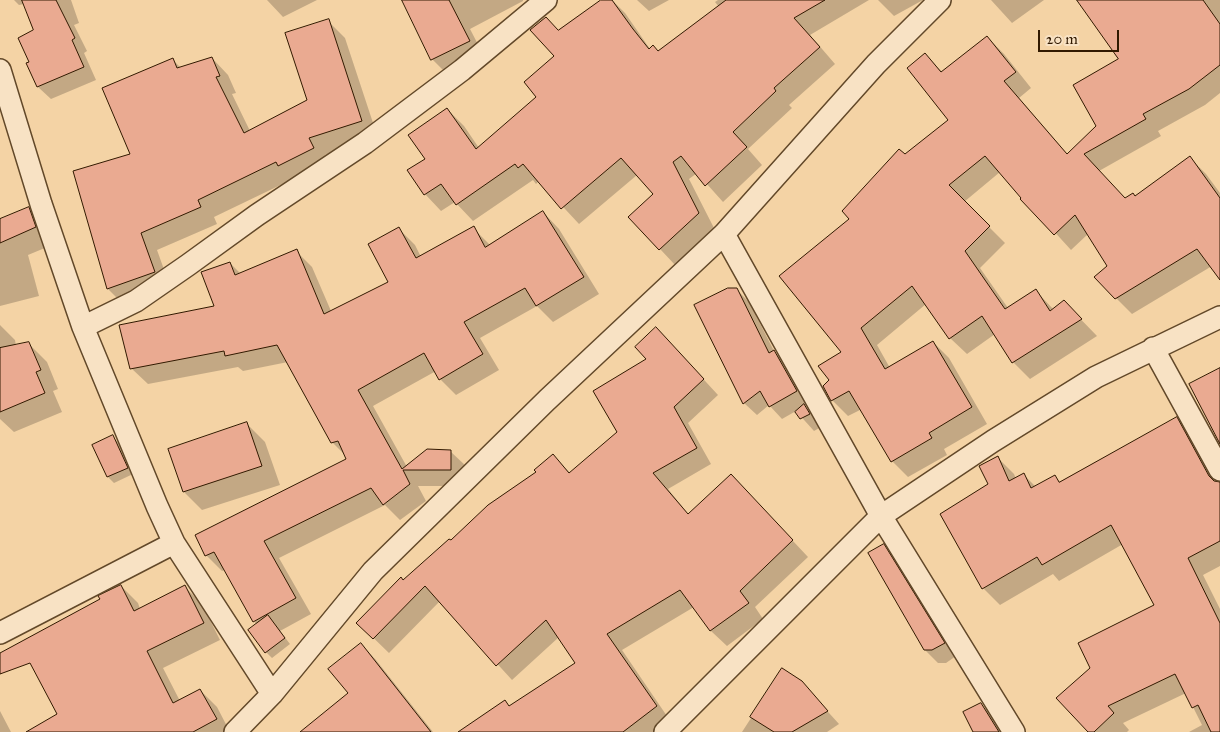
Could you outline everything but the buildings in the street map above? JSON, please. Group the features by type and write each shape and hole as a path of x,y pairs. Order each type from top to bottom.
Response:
{"street":[{"path":"83,327 136,300 257,215 365,143 462,70 546,0"},
{"path":"235,732 272,694 373,571 547,400 724,234 876,64 940,0"},
{"path":"0,70 41,204 83,327 153,497 174,542 272,694"},
{"path":"724,234 881,516 1014,732"},
{"path":"665,732 881,516 993,441 1096,377 1220,316"},
{"path":"1153,348 1220,470"},
{"path":"0,633 174,542"}]}
